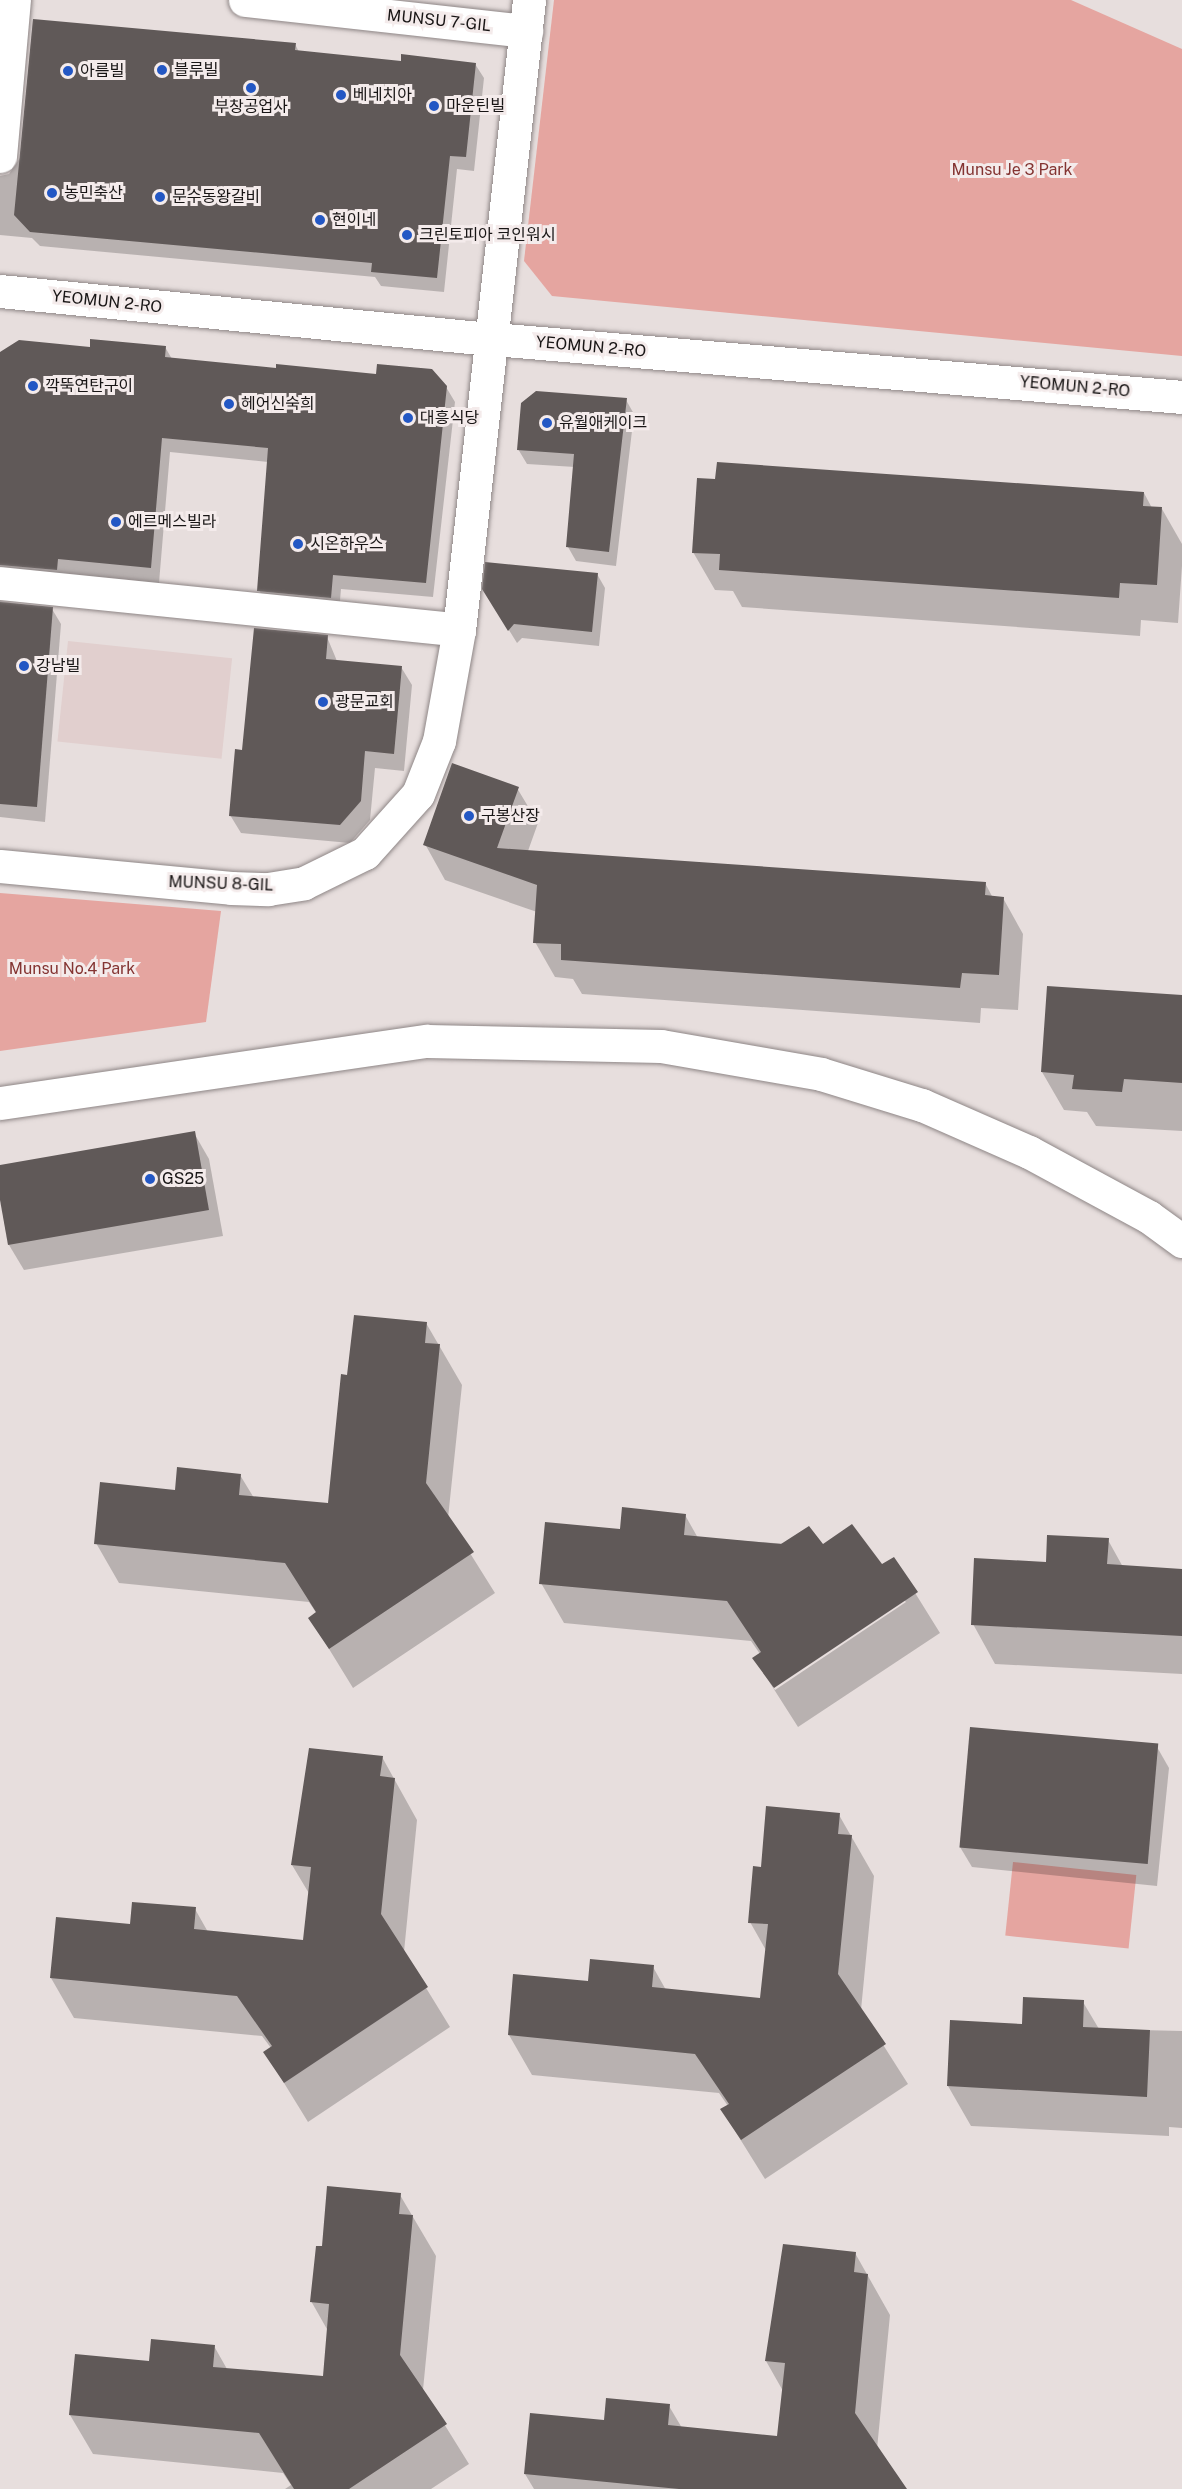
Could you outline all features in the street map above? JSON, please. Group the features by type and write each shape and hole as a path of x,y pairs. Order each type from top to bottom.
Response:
{"street":[{"path":"0,156 14,0"},
{"name":"MUNSU 7-GIL","path":"245,0 528,15 493,339"},
{"name":"YEOMUN 2-RO","path":"0,291 493,339 1182,397"},
{"name":"MUNSU 8-GIL","path":"0,866 268,889 304,883 338,869 365,853 394,824 430,771 439,741 459,630 493,339"},
{"path":"0,583 459,630"},
{"path":"0,1102 296,1057 427,1041 661,1046 821,1074 922,1105 1029,1152 1149,1217 1182,1241"}],"shaded area":[{"path":"68,641 232,658 222,759 57,741"}],"green space":[{"name":"Munsu Je 3 Park","path":"554,0 1071,0 1182,49 1182,356 552,296 524,261"},
{"name":"Munsu No.4 Park","path":"0,893 221,911 206,1022 0,1051"},
{"path":"1013,1862 1136,1875 1129,1949 1005,1936"}],"building":[{"path":"33,19 296,43 295,50 401,61 401,54 476,63 466,157 450,156 437,278 371,272 372,263 30,232 14,215"},
{"path":"90,339 166,346 165,357 276,368 276,364 376,374 377,364 432,369 447,386 426,583 333,575 331,598 257,591 268,448 162,438 151,568 58,559 57,570 0,565 0,352 19,340 90,347"},
{"path":"536,391 627,398 609,552 566,547 574,454 517,450 521,403"},
{"path":"717,462 1144,492 1143,506 1162,507 1157,585 1120,583 1119,598 719,570 720,554 692,553 697,478 715,479"},
{"path":"485,562 598,573 592,632 514,624 508,631 482,589"},
{"path":"0,602 53,607 37,807 0,804"},
{"path":"254,628 328,635 326,659 402,666 394,754 365,751 361,801 340,825 229,816 235,749 242,750"},
{"path":"452,763 519,787 497,848 986,882 985,895 1004,897 999,975 962,973 960,988 561,960 561,944 533,943 537,885 423,845"},
{"path":"1047,986 1182,995 1182,1083 1124,1079 1122,1092 1072,1089 1074,1075 1041,1072"},
{"path":"195,1131 209,1210 8,1245 0,1200 0,1165"},
{"path":"354,1315 427,1322 425,1343 440,1344 426,1483 474,1552 329,1649 308,1618 316,1612 285,1563 94,1544 100,1482 175,1490 177,1467 241,1474 239,1495 328,1503 341,1374 347,1375"},
{"path":"622,1507 686,1514 684,1535 781,1544 809,1526 823,1544 852,1524 882,1564 894,1557 918,1592 774,1688 752,1658 761,1652 727,1601 539,1584 545,1522 620,1529"},
{"path":"1047,1535 1109,1538 1107,1564 1182,1569 1182,1636 971,1625 974,1558 1046,1562"},
{"path":"970,1727 1158,1743 1148,1864 959,1848"},
{"path":"309,1748 383,1756 380,1776 395,1778 381,1914 428,1987 284,2083 263,2052 272,2046 237,1996 50,1978 56,1917 130,1924 132,1902 196,1907 194,1929 303,1940 311,1867 291,1865"},
{"path":"766,1806 840,1813 838,1834 852,1835 838,1974 886,2044 741,2140 720,2109 729,2104 695,2054 508,2035 513,1974 588,1981 590,1959 654,1965 652,1987 760,1998 768,1924 748,1923 753,1866 761,1867"},
{"path":"1023,1997 1084,2000 1083,2027 1150,2030 1147,2097 947,2086 950,2020 1022,2024"},
{"path":"327,2186 401,2193 399,2214 413,2215 400,2355 447,2424 349,2489 294,2489 259,2433 69,2415 75,2354 149,2361 151,2339 215,2345 213,2367 323,2376 329,2304 310,2302 316,2246 322,2246"},
{"path":"783,2244 856,2252 854,2272 868,2274 855,2413 907,2489 679,2489 524,2474 530,2413 604,2420 606,2398 670,2404 668,2425 777,2436 785,2363 765,2361"}],"place":[{"name":"블루빌","path":"162,70"},
{"name":"아름빌","path":"68,71"},
{"name":"부창공업사","path":"251,88"},
{"name":"베네치아","path":"341,95"},
{"name":"마운틴빌","path":"434,106"},
{"name":"농민축산","path":"52,193"},
{"name":"문수동왕갈비","path":"160,197"},
{"name":"현이네","path":"320,220"},
{"name":"크린토피아 코인워시","path":"407,235"},
{"name":"깍뚝연탄구이","path":"33,386"},
{"name":"헤어신숙희","path":"229,404"},
{"name":"대흥식당","path":"408,418"},
{"name":"유월애케이크","path":"547,423"},
{"name":"에르메스빌라","path":"116,522"},
{"name":"시온하우스","path":"298,544"},
{"name":"강남빌","path":"24,666"},
{"name":"광문교회","path":"323,702"},
{"name":"구봉산장","path":"469,816"},
{"name":"GS25","path":"150,1179"}]}
